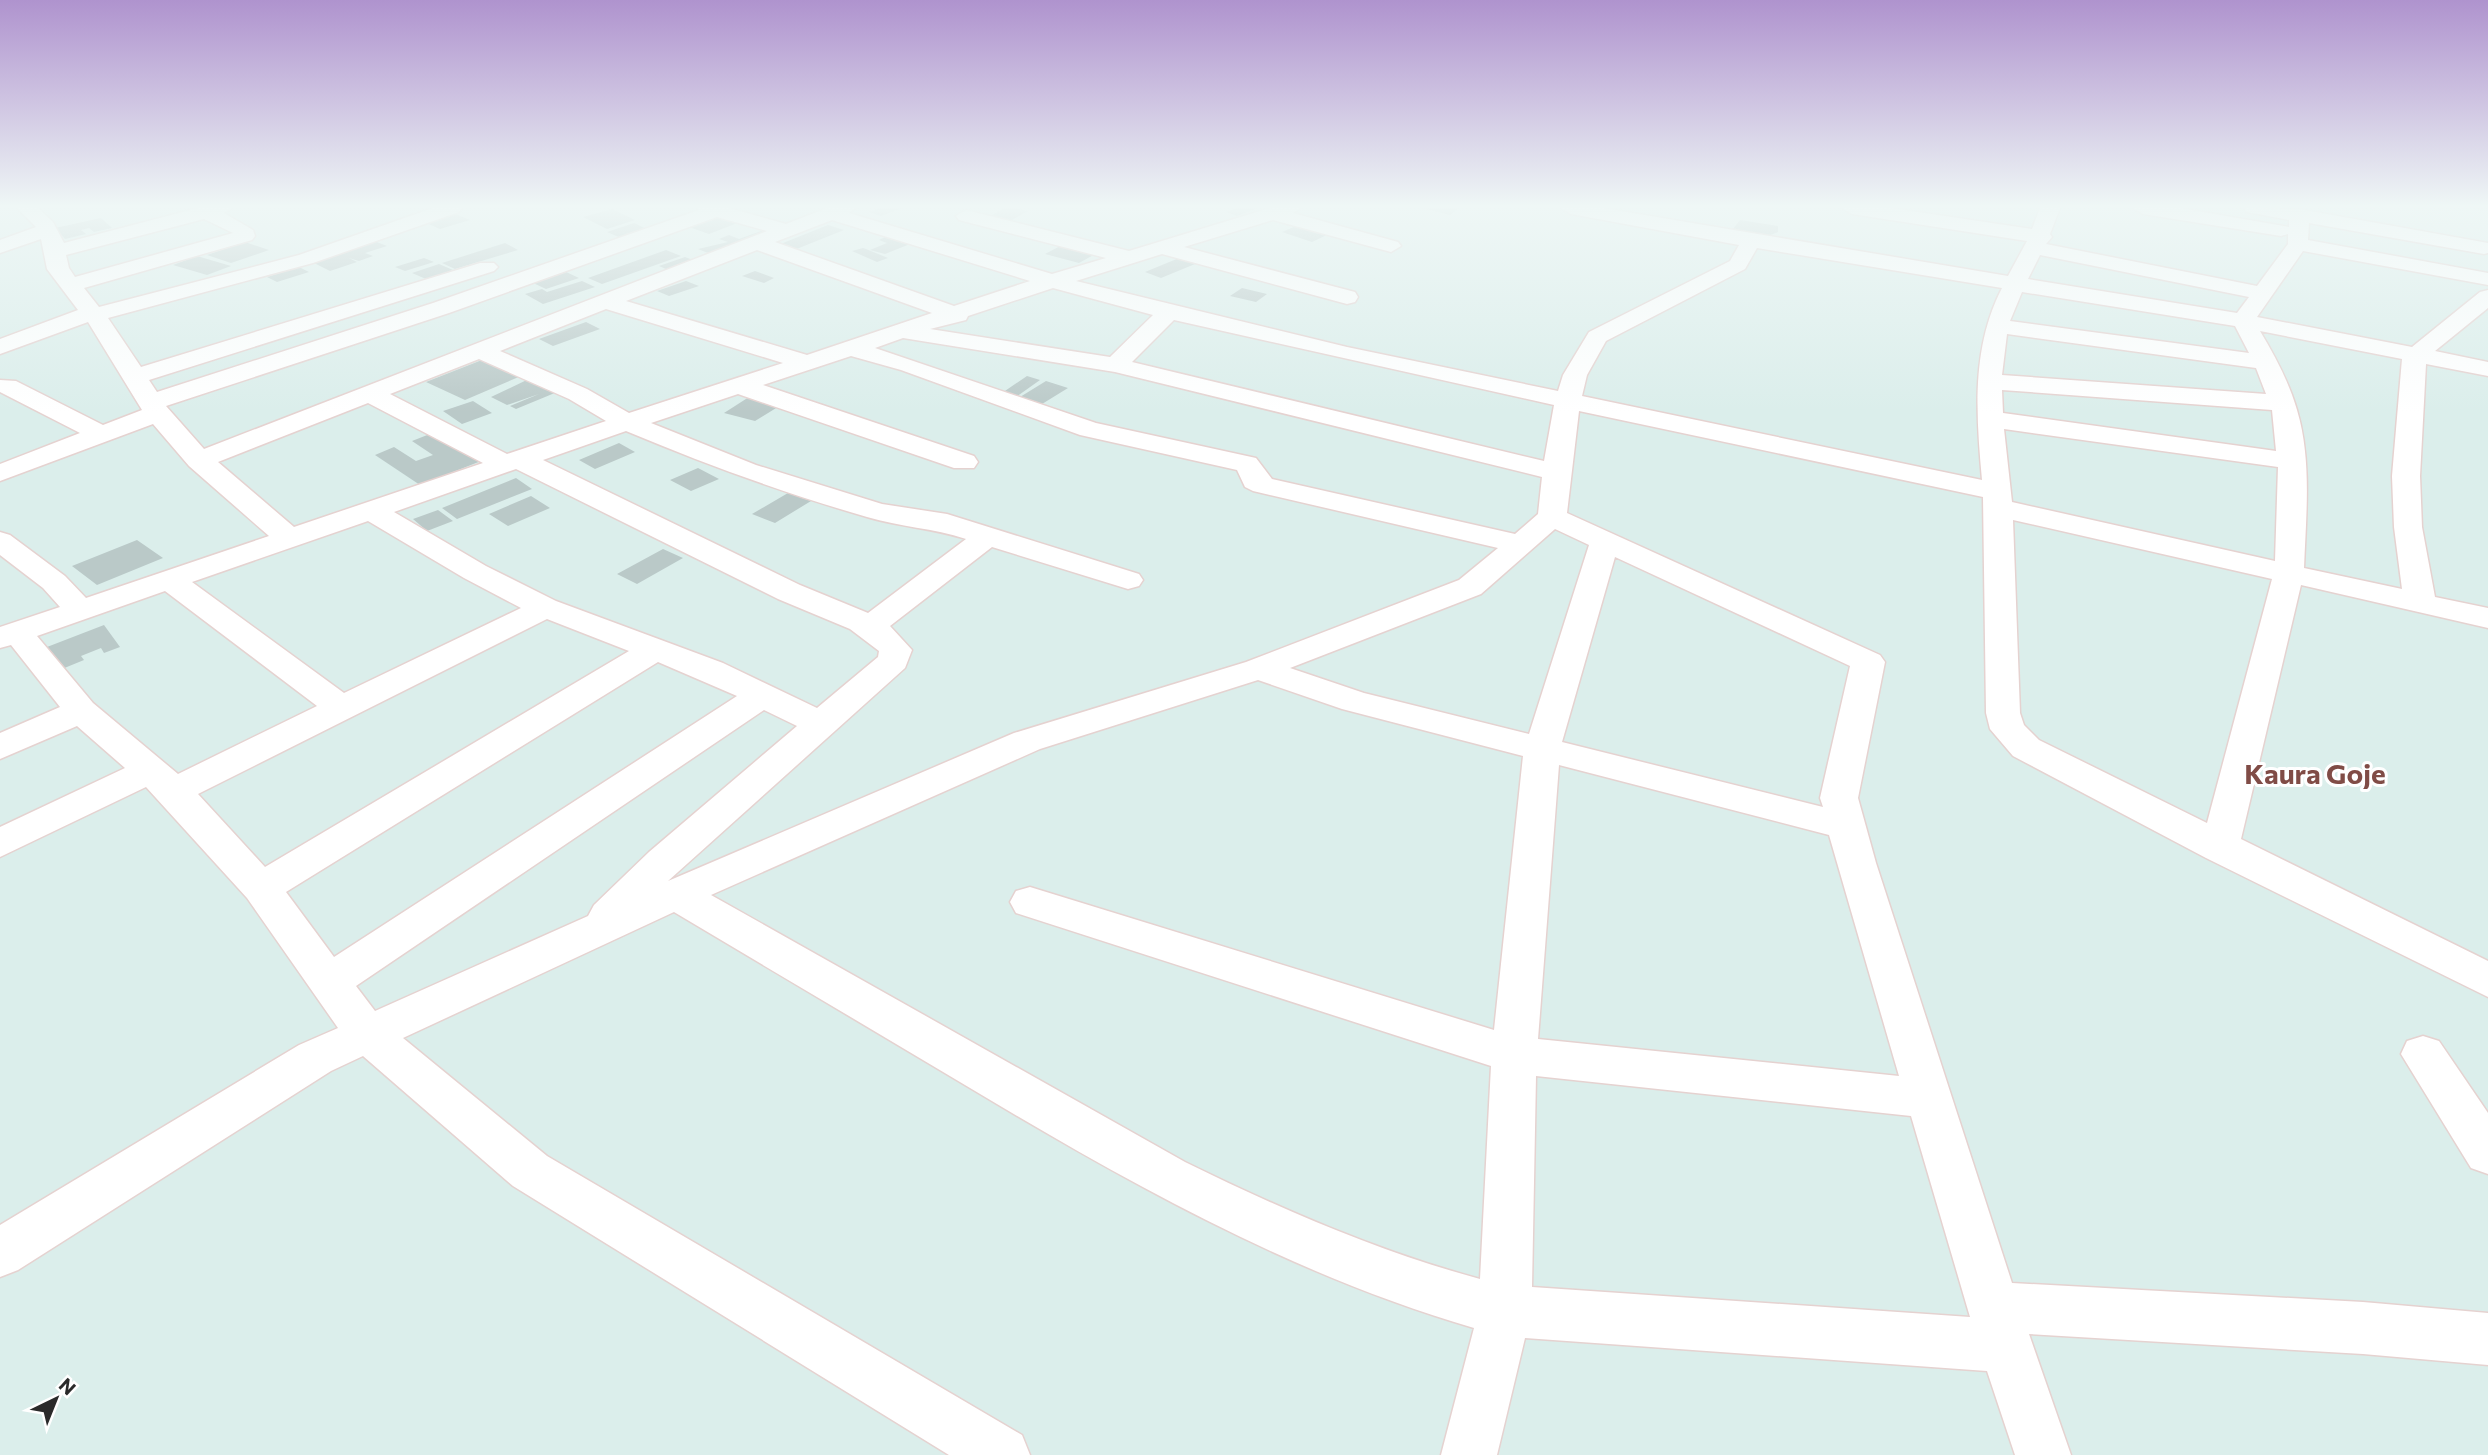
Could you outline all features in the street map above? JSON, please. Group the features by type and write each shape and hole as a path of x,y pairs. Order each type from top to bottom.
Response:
{"street":[{"path":"63,276 93,314 155,407 199,460 289,538"},
{"path":"70,285 103,276"},
{"path":"0,347 93,314 240,276"},
{"path":"136,376 458,276"},
{"path":"0,473 101,434 155,407 529,276"},
{"path":"199,460 673,276"},
{"path":"851,276 958,314"},
{"path":"1036,276 1169,312 1568,400 1996,499 2289,573 2488,618"},
{"path":"1002,1455 530,1171 366,1034 261,888 162,781 81,711 8,635 628,423 1070,276"},
{"path":"1268,276 1348,297"},
{"path":"0,1253 315,1058 366,1034 676,894 1027,741 1258,669 1471,587 1552,517 1568,400 1575,375 1597,337 1717,276"},
{"path":"1968,276 2244,321 2488,369"},
{"path":"2017,276 1997,326 1990,382 2003,713 2008,729 2026,748 2220,848 2488,980"},
{"path":"2185,276 2262,293"},
{"path":"2244,321 2272,276"},
{"path":"2420,603 2408,527 2406,476 2414,356 2488,297"},
{"path":"606,302 810,363"},
{"path":"441,308 516,337"},
{"path":"1115,365 1169,312"},
{"path":"2220,848 2289,573 2291,461 2282,403 2266,362 2244,321"},
{"path":"1997,326 2266,362"},
{"path":"905,332 1115,365 1557,472"},
{"path":"854,349 910,365 1089,429 1239,462 1252,470 1255,481 1263,485 1520,544"},
{"path":"480,351 578,394 628,423 746,471 826,498 902,517 937,520 1128,580"},
{"path":"1990,382 2282,403"},
{"path":"7,386 101,434"},
{"path":"740,386 964,462"},
{"path":"370,394 791,593 869,627 891,642 896,650 893,661 663,862 588,935"},
{"path":"1991,419 2291,461"},
{"path":"371,510 475,572 545,608 657,648 821,724"},
{"path":"1552,517 1868,662 1839,798 2000,1327 2043,1455"},
{"path":"869,627 988,536"},
{"path":"0,541 54,582 80,610"},
{"path":"1469,1455 1505,1311 1514,1055 1542,748 1604,543"},
{"path":"169,580 342,708"},
{"path":"0,842 162,781 342,708 545,608"},
{"path":"261,888 657,648"},
{"path":"1258,669 1354,701 1847,826"},
{"path":"329,982 763,695"},
{"path":"0,747 81,711"},
{"path":"676,894 1101,1143 1309,1245 1439,1295 1505,1311 1925,1339 2000,1327 2363,1328 2488,1339"},
{"path":"1030,902 1514,1055 1931,1098"},
{"path":"2423,1054 2488,1153"}],"building":[{"path":"271,276 297,276 277,282 267,277"},
{"path":"549,276 579,278 546,289 531,282"},
{"path":"594,276 625,276 602,284 588,278"},
{"path":"742,276 768,276 774,278 764,283"},
{"path":"582,281 595,287 543,304 525,294 542,289 547,292"},
{"path":"686,281 699,286 669,296 657,291"},
{"path":"1242,288 1267,294 1256,302 1230,296"},
{"path":"586,322 600,329 553,346 539,339"},
{"path":"482,360 521,376 465,400 426,382"},
{"path":"1027,376 1040,380 1016,397 1002,393"},
{"path":"533,377 562,390 516,409 510,406 539,394 507,405 491,397"},
{"path":"1046,381 1068,388 1042,404 1020,397"},
{"path":"749,397 781,405 755,421 724,413"},
{"path":"473,401 492,413 462,424 443,411"},
{"path":"435,432 481,461 420,485 375,455 394,447 416,461 433,455 412,441"},
{"path":"619,443 635,452 595,469 579,460"},
{"path":"698,468 719,479 691,491 670,480"},
{"path":"516,478 532,489 457,519 442,508"},
{"path":"788,493 811,501 775,523 752,514"},
{"path":"531,496 550,508 508,526 489,514"},
{"path":"438,510 453,521 427,531 413,519"},
{"path":"137,540 163,558 97,585 72,566"},
{"path":"663,549 683,558 637,584 617,574"},
{"path":"104,625 120,647 104,653 101,648 81,656 84,660 62,669 47,647"}],"district":[{"name":"Kaura Goje","path":"2315,773"}]}
